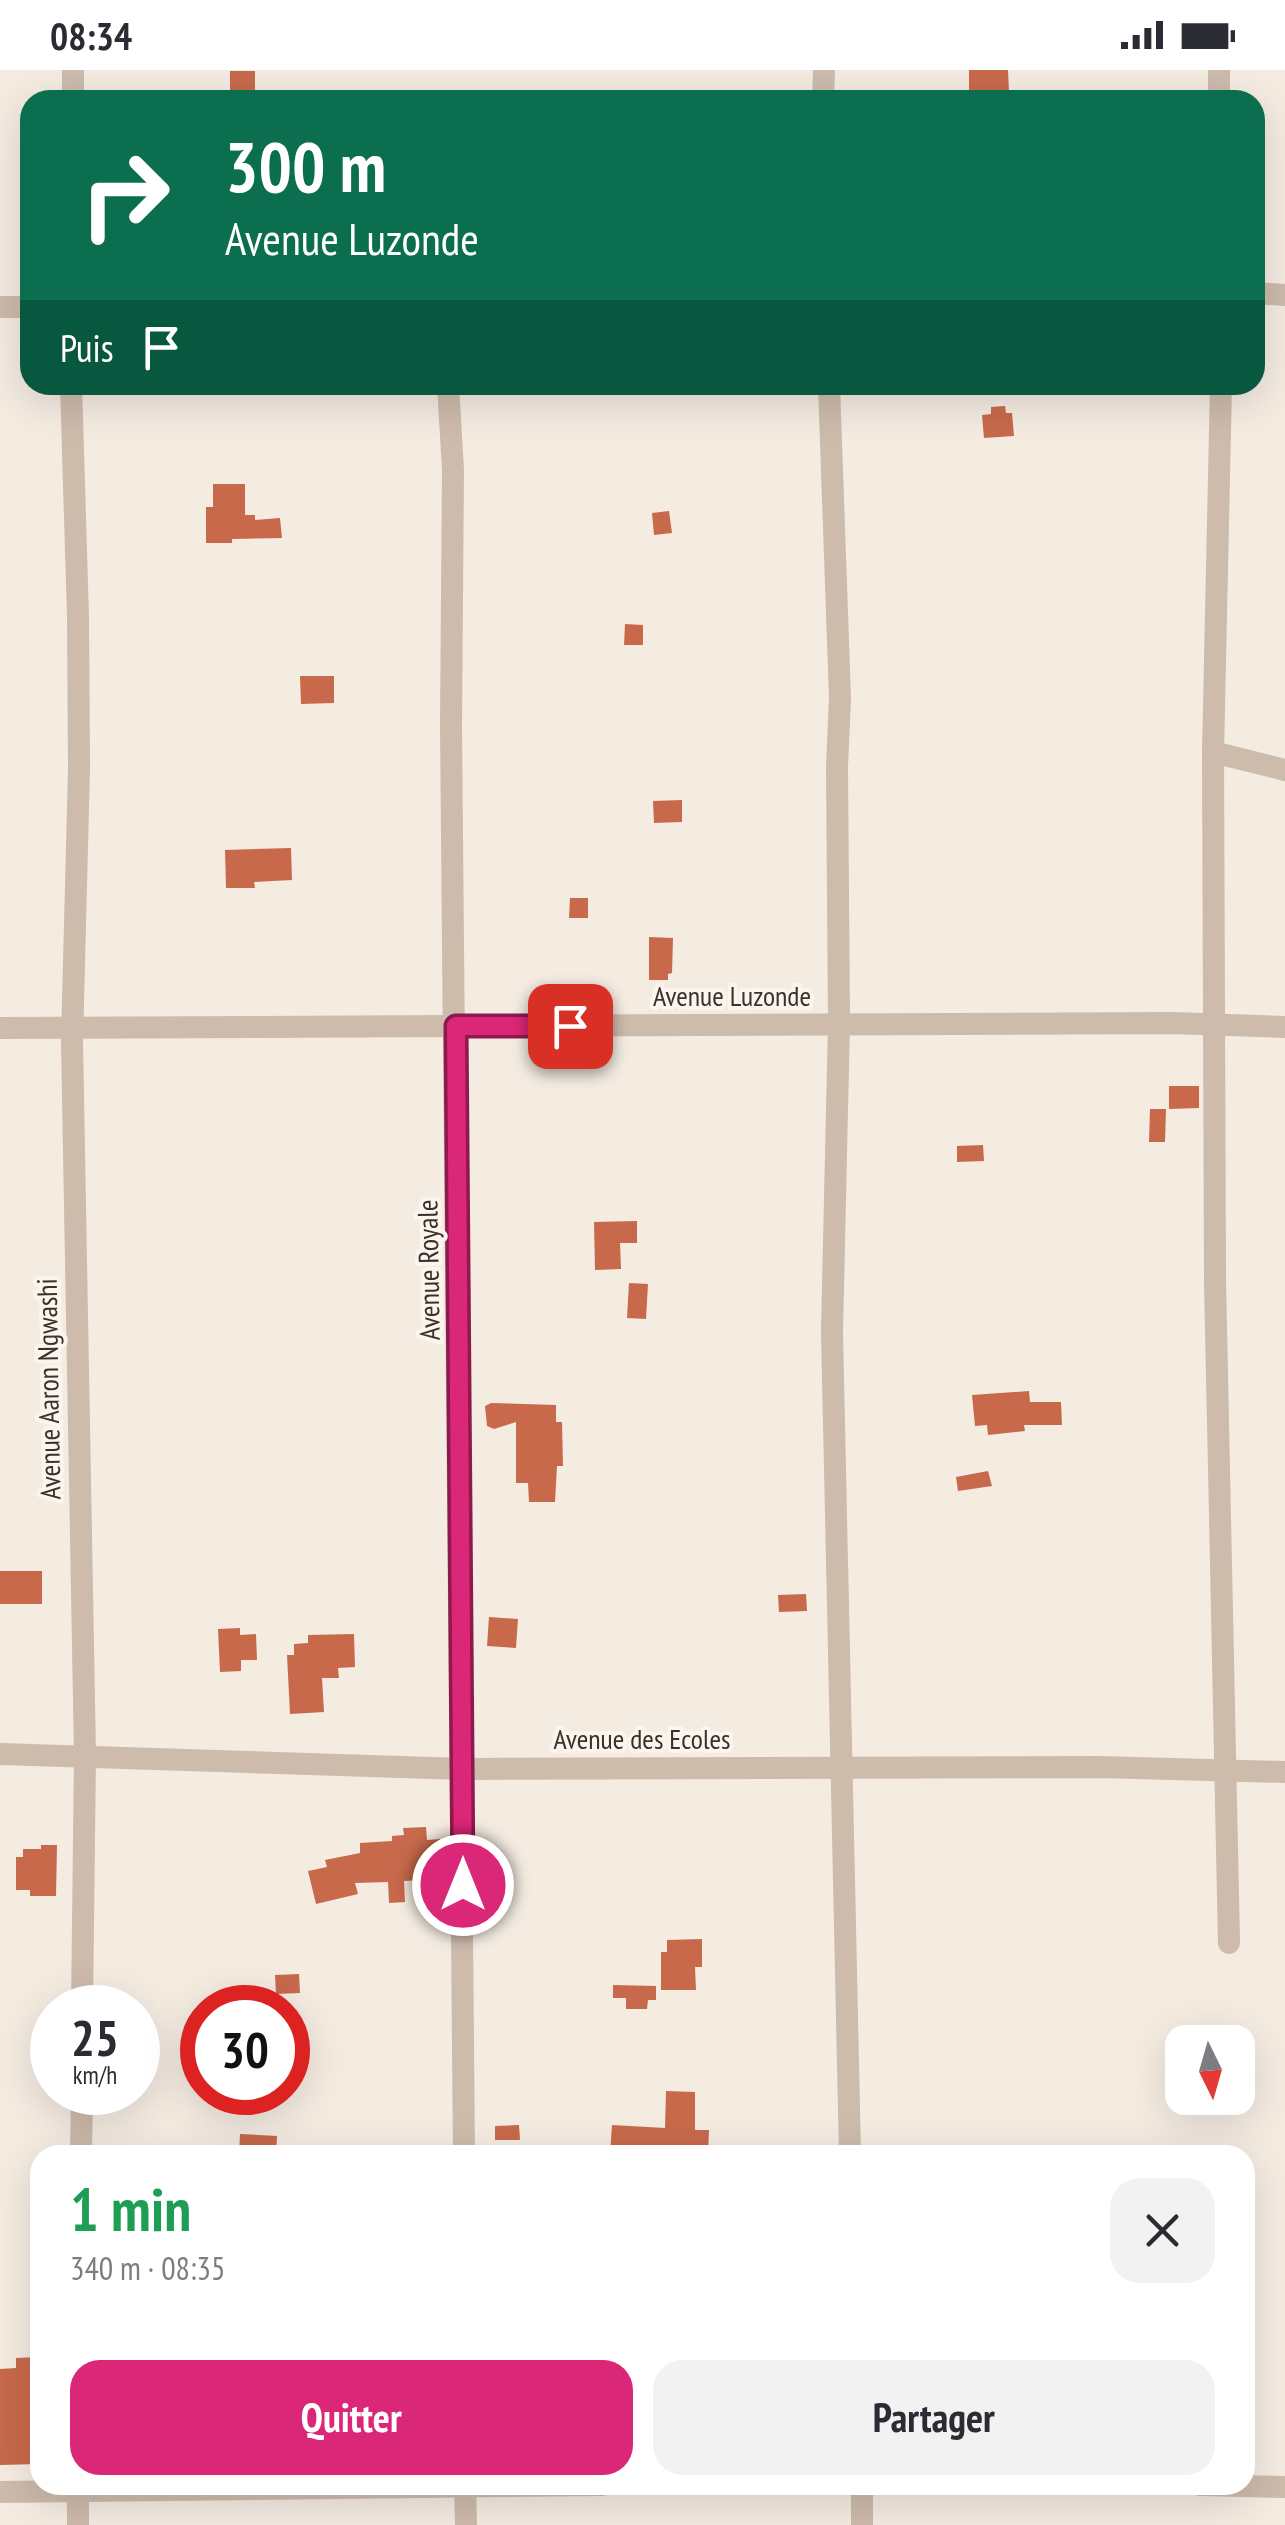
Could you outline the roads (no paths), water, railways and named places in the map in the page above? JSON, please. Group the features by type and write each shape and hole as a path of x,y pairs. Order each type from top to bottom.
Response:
{"street":[{"name":"Avenue Aaron Ngwashi","path":"72,395 79,770 72,1028 85,1755 82,1985"},
{"name":"Avenue Royale","path":"448,395 464,2145"},
{"path":"828,395 840,698 839,1024 832,1332 850,2145"},
{"path":"1220,395 1213,752 1215,1281 1229,1944"},
{"path":"1213,752 1285,770"},
{"name":"Avenue Luzonde","path":"0,1028 839,1024 1285,1027"},
{"name":"Avenue des Ecoles","path":"0,1754 463,1769 1285,1772"},
{"path":"81,2145 82,2115"},
{"path":"1255,2486 1285,2487"},
{"path":"0,2492 30,2490"},
{"path":"78,2495 78,2525"},
{"path":"465,2495 466,2525"},
{"path":"862,2495 862,2525"}]}
